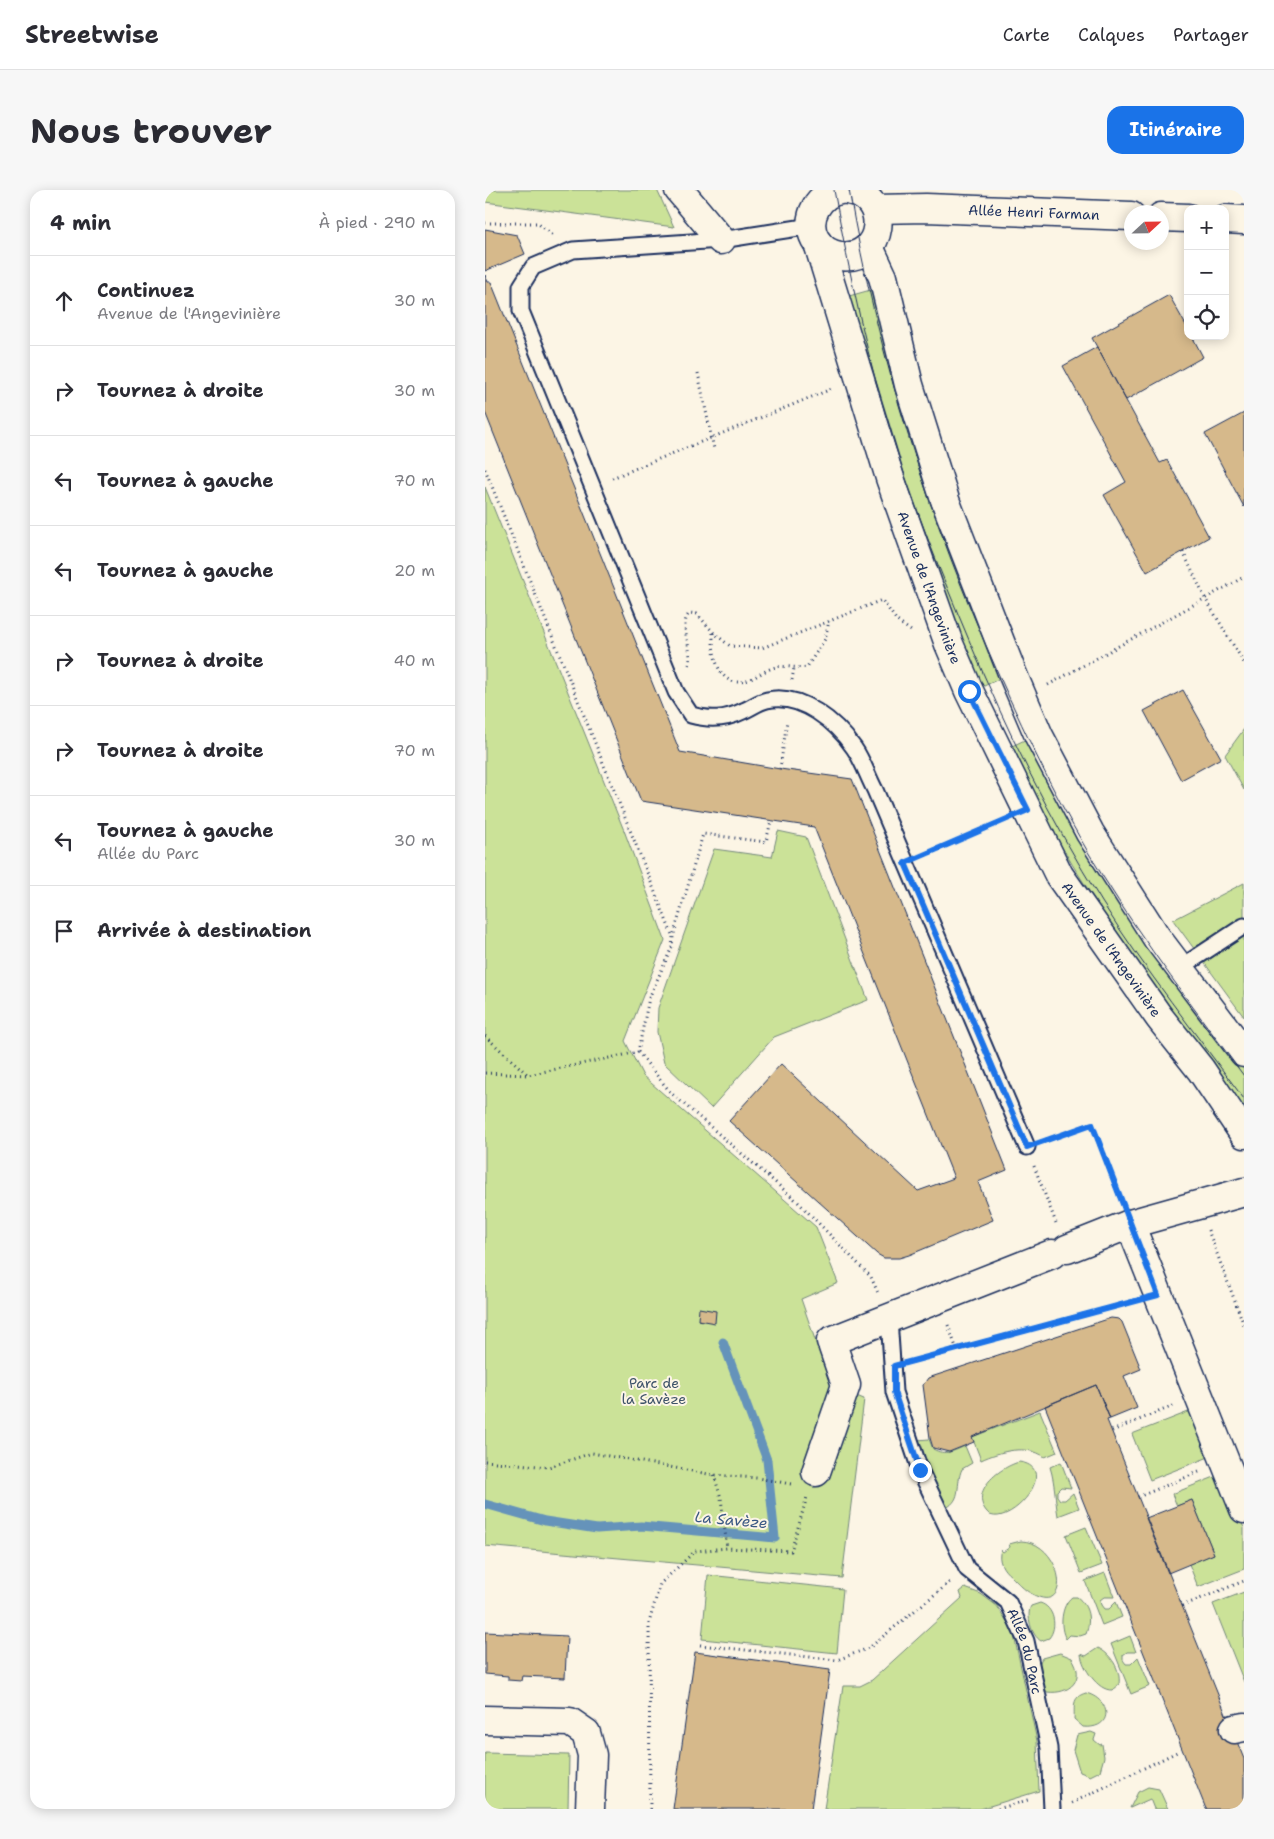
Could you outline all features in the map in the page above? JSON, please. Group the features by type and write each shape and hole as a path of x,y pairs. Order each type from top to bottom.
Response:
{"street":[{"path":"679,190 721,240"},
{"path":"857,195 878,222 876,236 869,247 860,253 846,257 831,253 814,217 823,198 857,195"},
{"name":"Allée Henri Farman","path":"857,195 926,208 1124,216"},
{"name":"Avenue de l'Angevinière","path":"814,217 859,378 890,478 949,644 969,691 1059,875 1159,1016 1201,1070 1244,1134"},
{"path":"1169,217 1184,218"},
{"path":"1229,219 1244,220"},
{"path":"869,247 883,277 909,385 945,500 1013,676 1039,736 1090,833 1157,938 1244,1053"},
{"path":"811,1484 846,1385 831,1341 1130,1224 1244,1192"},
{"path":"1130,1224 1244,1509"},
{"path":"485,1720 570,1722 586,1733 592,1755 589,1809"}],"lane":[{"path":"814,217 721,240 573,250 533,267 521,286 521,311 591,486 677,692 691,715 706,719 723,718 769,699 790,700 807,706 826,718 843,733 855,750 1027,1147"},
{"path":"1180,968 1244,926"},
{"name":"Allée du Parc","path":"889,1319 894,1366 894,1392 920,1470 967,1568 1008,1602 1026,1641 1049,1748 1053,1792 1052,1809"}],"path":[{"path":"698,373 714,449"},
{"path":"591,486 859,378"},
{"path":"485,469 673,937"},
{"path":"1183,552 1205,598 1244,664"},
{"path":"1048,685 1244,577"},
{"path":"677,692 687,674 690,661 688,636 684,625 685,618 690,613 697,614 713,633 730,646 762,648 882,600 897,621 917,637"},
{"path":"713,633 712,652 719,671 727,679 740,682 776,667 798,669 807,667 825,639 829,621"},
{"path":"905,863 1028,810"},
{"path":"638,1052 649,998 672,947 673,937 703,834 766,842 771,821"},
{"path":"485,1036 528,1075"},
{"path":"485,1074 528,1075 638,1052"},
{"path":"638,1052 671,1093 797,1201 871,1277 889,1319"},
{"path":"1059,1252 1027,1147 1092,1124 1130,1224"},
{"path":"1198,1204 1244,1326"},
{"path":"894,1366 1158,1295"},
{"path":"1111,1431 1199,1396"},
{"path":"485,1461 549,1468 592,1453 714,1475 757,1478 789,1484"},
{"path":"1138,1497 1226,1462"},
{"path":"714,1475 721,1498 727,1547"},
{"path":"650,1809 649,1622 660,1584 695,1551 727,1547 791,1551 811,1484"},
{"path":"699,1645 837,1660 869,1648 967,1568"},
{"path":"1182,1606 1244,1581"},
{"path":"1069,1805 1179,1751"},
{"path":"998,1809 1053,1792"}],"green space":[{"path":"485,190 657,190 674,227 485,202"},
{"path":"874,289 1005,676 982,687 924,549 849,296"},
{"name":"Parc de la Savèze","path":"485,487 625,833 665,940 625,1041 643,1076 816,1227 838,1283 801,1299 831,1386 864,1399 842,1578 485,1546"},
{"path":"1244,729 1244,790 1225,755"},
{"path":"1033,736 1244,1066 1244,1110 1140,968 1062,848 1010,747"},
{"path":"778,831 806,837 868,1000 774,1037 711,1108 664,1063 657,1032 658,1008 714,849 772,857"},
{"path":"1244,883 1244,1017 1173,920"},
{"path":"1196,1409 1214,1455 1150,1480 1132,1434"},
{"path":"1040,1411 1057,1452 1045,1457 1030,1451 1013,1450 981,1460 972,1437"},
{"path":"929,1439 933,1449 942,1452 953,1451 965,1446 972,1463 962,1469 957,1496 946,1508 921,1455 917,1440"},
{"path":"1019,1462 1031,1466 1035,1474 1034,1484 1029,1494 1010,1512 1000,1516 990,1515 983,1507 981,1499 983,1491 994,1476"},
{"path":"1061,1462 1071,1488 1061,1487 1057,1491 1057,1496 1060,1500 1065,1500 1073,1493 1079,1508 1058,1516 1050,1467"},
{"path":"1222,1474 1244,1528 1244,1569 1198,1587 1189,1564 1214,1554 1192,1500 1177,1506 1172,1494"},
{"path":"1086,1527 1102,1565 1081,1573 1066,1535"},
{"path":"1021,1541 1035,1545 1046,1553 1054,1564 1058,1576 1058,1588 1054,1596 1045,1598 1032,1594 1003,1568 1000,1561 1001,1550 1003,1552 1010,1547 1009,1544"},
{"path":"1105,1573 1114,1597 1104,1597 1100,1600 1101,1605 1104,1609 1109,1609 1116,1602 1122,1617 1102,1625 1085,1581"},
{"path":"708,1575 843,1589 837,1653 702,1639"},
{"path":"965,1588 981,1594 997,1606 1013,1631 1037,1741 1039,1791 980,1809 824,1809 843,1686 860,1686 872,1680 962,1598 960,1592"},
{"path":"1244,1592 1244,1682 1213,1604"},
{"path":"1072,1597 1077,1597 1081,1601 1089,1619 1086,1634 1080,1636 1070,1635 1066,1639 1062,1629 1062,1617 1065,1605"},
{"path":"1040,1603 1049,1609 1054,1623 1052,1634 1049,1638 1041,1641 1032,1630 1029,1614 1031,1606"},
{"path":"1130,1636 1136,1652 1127,1652 1123,1655 1123,1660 1126,1664 1131,1664 1138,1657 1150,1686 1131,1694 1111,1644"},
{"path":"1098,1648 1111,1658 1117,1668 1119,1684 1112,1690 1101,1687 1096,1682 1082,1659 1081,1654 1086,1656"},
{"path":"1060,1653 1072,1658 1076,1666 1076,1679 1069,1688 1063,1691 1047,1692 1042,1685 1039,1664 1042,1658"},
{"path":"1086,1693 1095,1697 1105,1708 1106,1714 1104,1719 1100,1724 1093,1727 1083,1727 1074,1719 1076,1700"},
{"path":"1091,1732 1096,1734 1094,1740 1100,1745 1102,1744 1104,1757 1100,1771 1090,1776 1080,1772 1073,1750 1077,1735"},
{"path":"485,1753 569,1755 568,1809 485,1809"},
{"path":"1148,1787 1159,1789 1168,1809 1154,1809 1150,1799 1130,1808 1138,1792"}],"building":[{"path":"485,229 517,235 525,254 485,271"},
{"path":"485,275 488,282 491,282 680,752 852,779 1007,1170 978,1182 993,1220 909,1255 899,1258 884,1258 877,1254 729,1121 781,1064 918,1191 954,1178 814,827 641,801 485,412"},
{"path":"1169,295 1184,322 1184,340 1194,340 1203,357 1126,400 1092,338"},
{"path":"1097,347 1160,463 1167,460 1209,537 1147,572 1104,495 1126,482 1063,366"},
{"path":"1244,413 1244,507 1205,434"},
{"path":"1183,690 1221,758 1181,780 1144,711"},
{"path":"699,1308 716,1311 715,1323 698,1320"},
{"path":"1111,1318 1119,1319 1122,1322 1141,1369 1124,1376 1137,1408 1110,1419 1096,1385 972,1437 974,1442 949,1452 933,1448 923,1385 928,1378"},
{"path":"1096,1385 1110,1419 1107,1420 1244,1759 1244,1809 1206,1809 1045,1406"},
{"path":"1192,1500 1214,1554 1168,1573 1146,1518"},
{"path":"485,1632 567,1636 565,1678 522,1676 521,1681 508,1680 508,1676 485,1674"},
{"path":"695,1652 830,1670 811,1809 673,1809"}],"waterway":[{"name":"La Savèze","path":"485,1504 545,1521 597,1529 641,1526 775,1538 767,1460 723,1342"}],"tram line":[{"path":"834,190 860,319 885,415 939,568 999,708 1047,807 1102,902 1153,977 1244,1099"},
{"path":"849,190 875,315 909,436 950,556 998,673 1047,776 1073,826 1102,875 1153,952 1244,1076"}],"route":[{"path":"920,1470 894,1392 894,1366 1158,1295 1092,1124 1027,1147 905,863 1028,810 969,691"}]}
